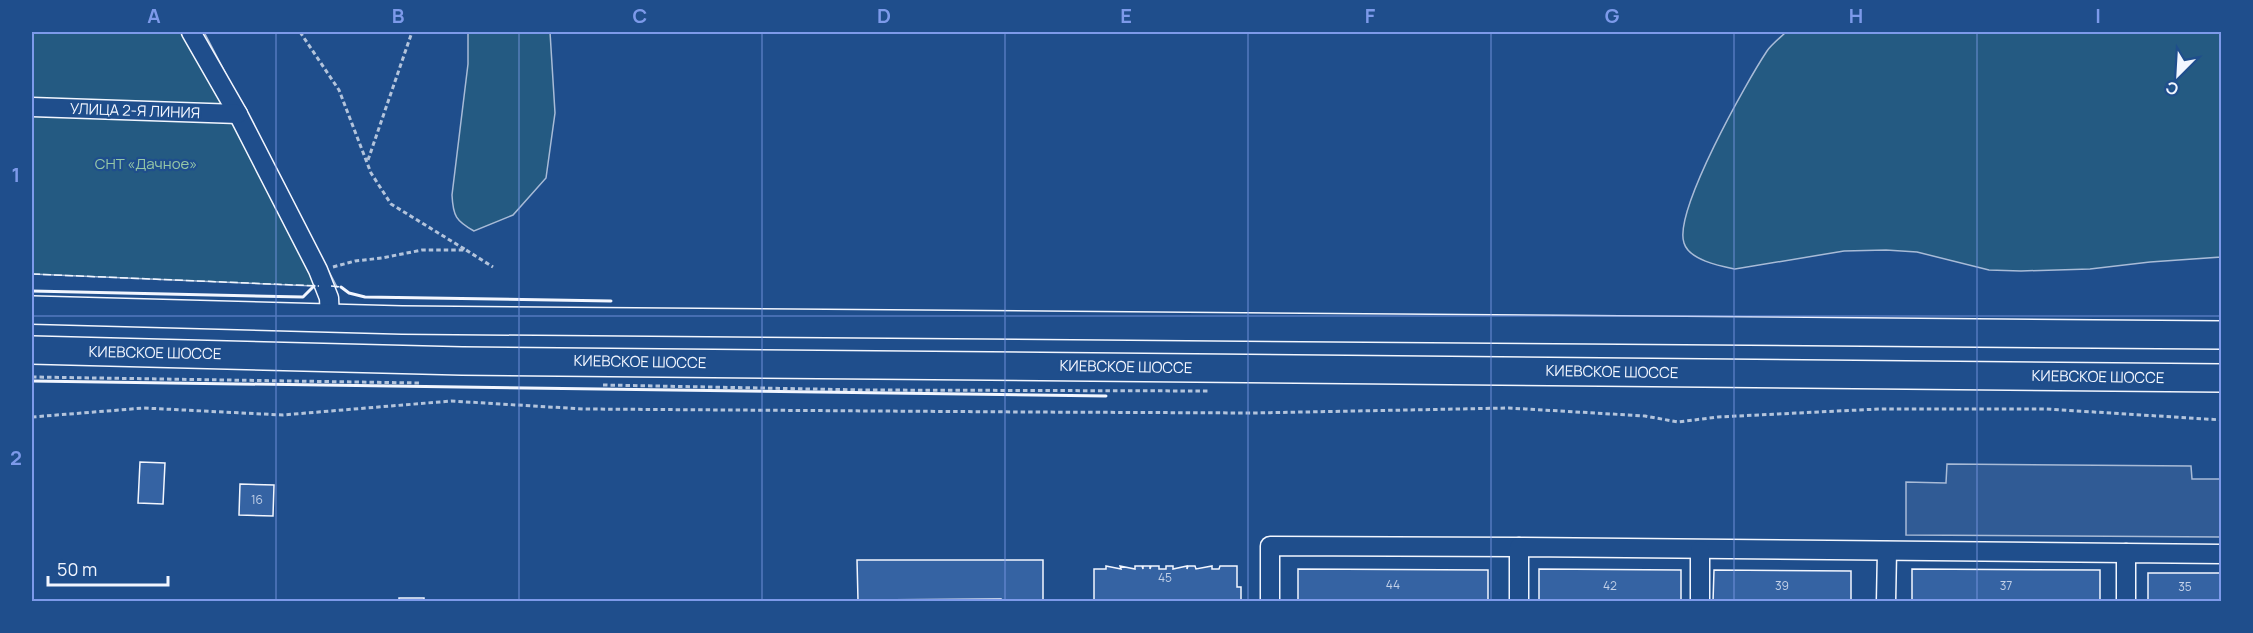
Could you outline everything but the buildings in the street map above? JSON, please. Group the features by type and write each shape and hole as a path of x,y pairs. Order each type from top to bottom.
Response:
{"highway":[{"path":"32,310 330,319 2222,335"},
{"name":"КИЕВСКОЕ ШОССЕ","path":"32,350 462,361 2222,378"}],"lane":[{"path":"191,32 238,114 320,275 329,298 330,319"},
{"name":"УЛИЦА 2-Я ЛИНИЯ","path":"32,107 238,114"},
{"path":"1270,602 1270,546 2222,554"},
{"path":"1519,547 1519,602"},
{"path":"1700,550 1700,602"},
{"path":"1886,602 1887,552"},
{"path":"2126,553 2126,602"}],"path":[{"path":"300,32 339,90 371,173 391,204 493,267"},
{"path":"367,162 412,32"},
{"path":"320,275 338,264 355,261 422,250 466,250"},
{"path":"32,417 144,408 283,415 452,402 583,409 1038,412 1253,413 1509,408 1645,416 1678,422 1718,417 1879,410 2046,409 2222,420"}],"green space":[{"name":"СНТ «Дачное»","path":"32,32 204,32 337,287 32,274"},
{"path":"468,32 550,32 555,113 546,178 513,215 474,231 457,217 453,208 452,195 468,64"},
{"path":"1786,32 2221,32 2221,257 2090,269 2021,271 1989,270 1917,252 1886,250 1844,251 1735,269 1698,258 1687,249 1684,243 1684,227 1700,177 1729,117 1757,67 1769,48"}],"shaded area":[{"path":"1947,464 2191,466 2192,479 2221,479 2221,537 1906,535 1906,482 1946,483"}],"fence":[{"path":"32,274 319,286"},
{"path":"331,286 341,287"}],"wall":[{"path":"32,291 303,297 314,286"},
{"path":"341,287 349,293 365,297 611,301"},
{"path":"32,381 1106,396"}]}
